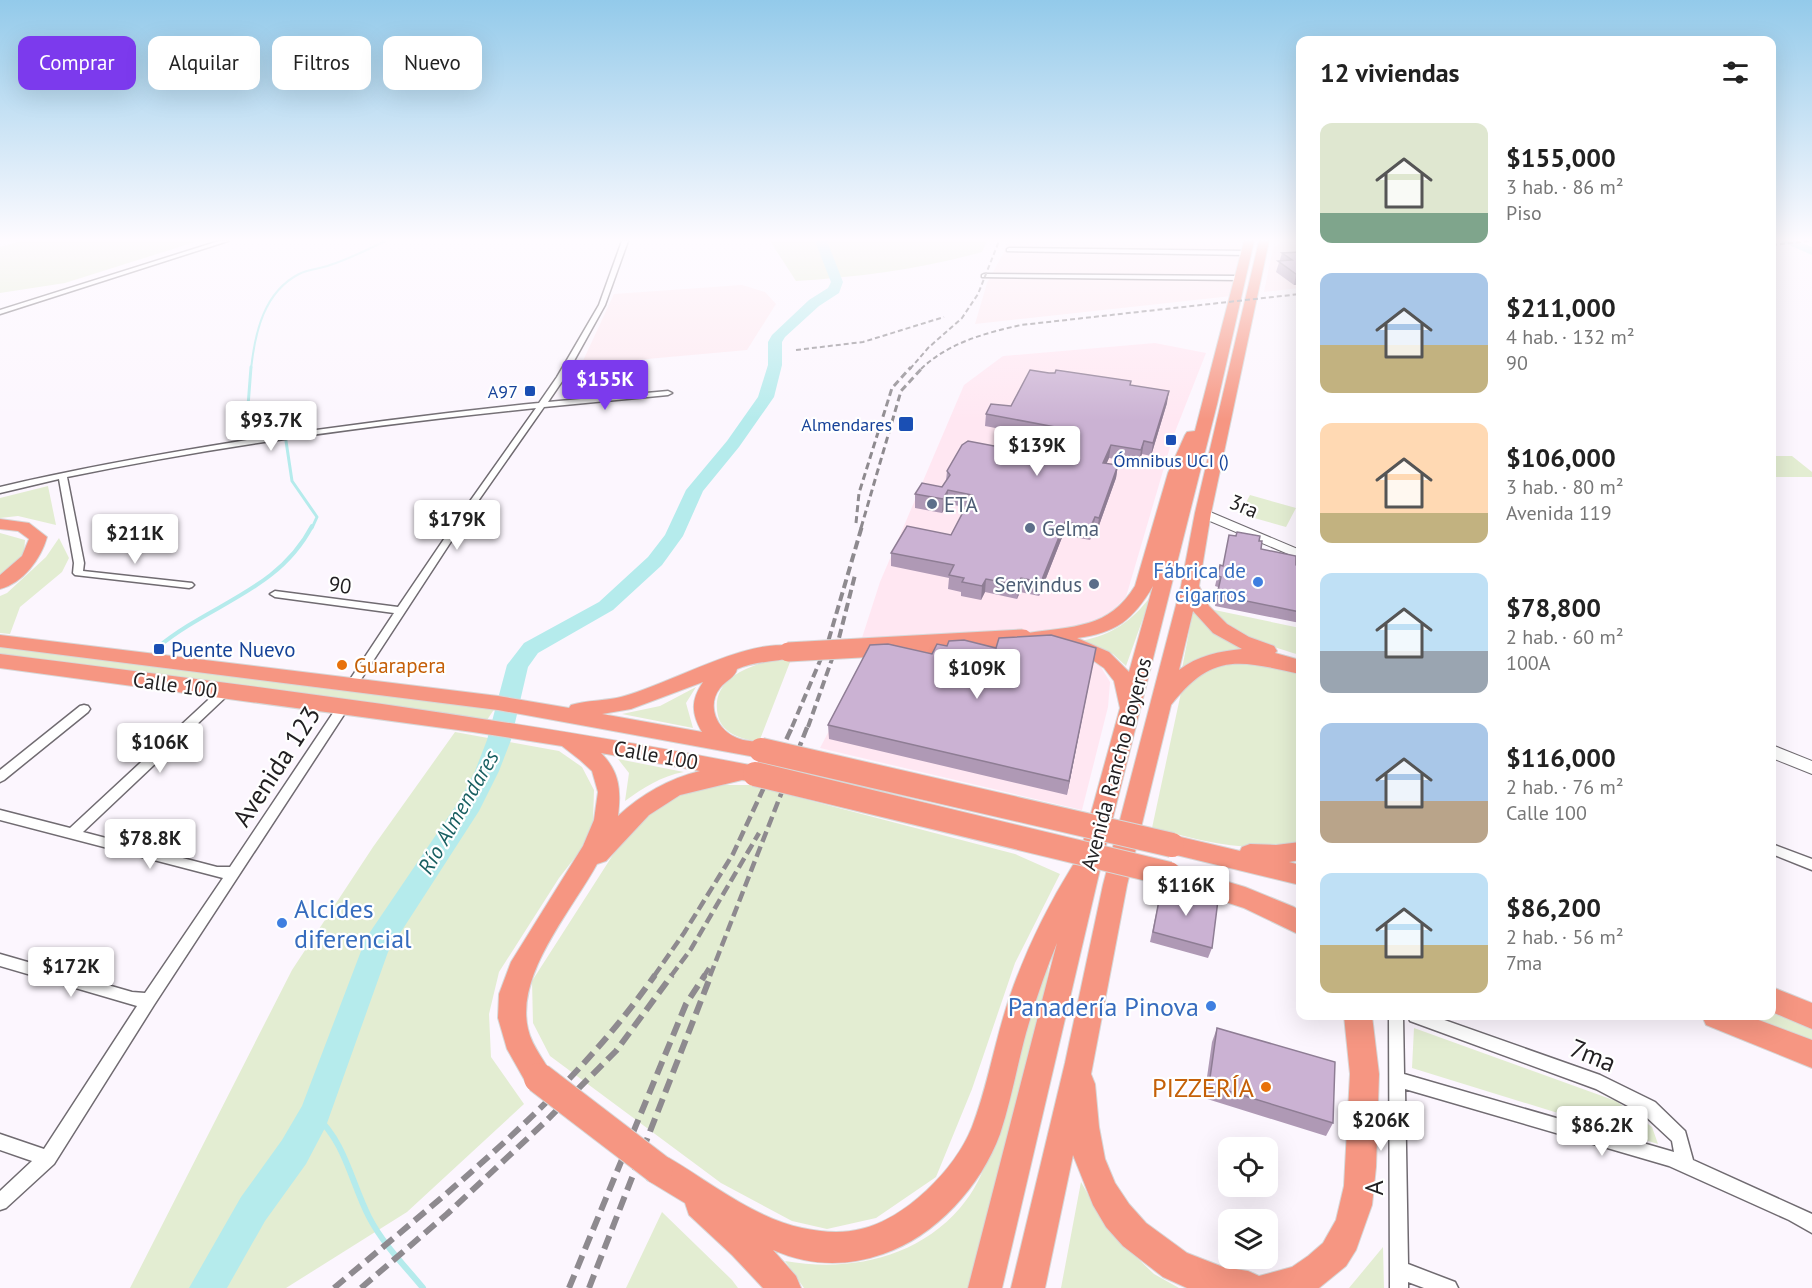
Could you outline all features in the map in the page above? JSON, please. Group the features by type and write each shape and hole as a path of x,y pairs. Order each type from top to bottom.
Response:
{"highway":[{"name":"Avenida Rancho Boyeros","path":"985,1288 1090,861 1210,404 1234,301"},
{"name":"Avenida Rancho Boyeros","path":"1028,1288 1079,1063 1115,885 1190,586 1203,513 1251,301"},
{"path":"548,711 576,711 624,704 751,656 1060,636 1093,630 1111,623 1132,606 1144,585 1181,458 1196,426 1210,404"},
{"path":"0,524 23,527 38,537 33,555 12,576 0,583"},
{"path":"1190,586 1200,608 1228,635 1244,643 1296,661"},
{"path":"1026,639 1070,643 1086,647 1113,663 1124,679 1128,694 1125,733"},
{"name":"Calle 100","path":"0,641 498,702 728,743 1296,874"},
{"path":"728,743 710,727 704,716 702,701 708,687 737,665 764,656 788,652"},
{"path":"1157,717 1162,702 1174,685 1185,675 1209,661 1230,656 1252,657 1296,666"},
{"name":"Calle 100","path":"0,661 483,725 754,774 1296,906"},
{"path":"0,672 56,669"},
{"path":"563,739 588,753 603,769 609,791 604,823 574,884"},
{"path":"754,774 717,776 689,782 660,794 622,824 574,884 525,960 516,980 513,994 512,1029 516,1043 539,1078 658,1169 735,1233 760,1258 783,1288"},
{"path":"1172,845 1242,854 1276,855 1296,852"},
{"path":"658,1169 751,1223 788,1240 818,1247 844,1247 873,1242 917,1220 947,1194 975,1155 985,1132 1029,976 1057,910 1090,861"},
{"path":"1169,874 1274,908 1296,922"},
{"path":"1776,1001 1812,1016"},
{"path":"1270,1288 1283,1287 1301,1280 1329,1261 1349,1231 1360,1187 1364,1057 1359,1020"},
{"path":"1726,1020 1812,1054"},
{"path":"1079,1063 1086,1144 1093,1169 1112,1206 1130,1230 1163,1259 1191,1274 1226,1285 1248,1288"}],"street":[{"path":"0,312 35,301"},
{"path":"352,684 540,403 561,377 603,301"},
{"path":"0,490 182,453 373,422 540,403 668,393"},
{"path":"63,476 79,563 78,573 189,585"},
{"name":"3ra","path":"1203,513 1296,553"},
{"name":"90","path":"275,594 400,611"},
{"path":"72,834 225,692"},
{"name":"Avenida 123","path":"0,1202 48,1158 149,1000 343,707"},
{"path":"0,777 84,709"},
{"path":"1776,753 1812,768"},
{"path":"0,815 217,872 234,873"},
{"path":"1776,851 1812,865"},
{"path":"0,960 132,999 149,1000"},
{"name":"A","path":"1396,1020 1399,1279"},
{"name":"7ma","path":"1426,1020 1600,1083 1649,1108 1679,1137 1686,1166"},
{"path":"1397,1079 1670,1158 1795,1214 1812,1224"},
{"path":"0,1142 48,1158"},
{"path":"1399,1279 1449,1288"}],"shaded area":[{"path":"611,301 773,301 776,304 747,350 581,365"},
{"path":"982,301 1185,301 975,324"},
{"path":"1155,343 1206,353 1173,437 1126,597 1113,610 1099,619 1082,625 1010,636 860,644 880,582 964,385 1003,356"},
{"path":"871,650 1096,659 1110,682 1108,707 1082,810 820,748"}],"green space":[{"path":"1776,456 1792,456 1812,472 1812,477 1776,477"},
{"path":"48,486 56,525 18,516 0,518 0,498"},
{"path":"1250,495 1296,508 1286,527 1240,514"},
{"path":"0,533 25,540 24,554 0,575"},
{"path":"59,538 69,558 62,572 20,607 10,634 0,633 0,596 7,593 46,557"},
{"path":"1151,596 1126,666 1113,654 1081,641 1102,635 1120,626 1129,620"},
{"path":"1205,608 1296,627 1296,654 1249,637"},
{"path":"1193,611 1207,626 1245,649 1182,669"},
{"path":"0,646 495,708 487,720 0,656"},
{"path":"792,657 759,742 734,735 724,728 718,716 717,702 721,690 729,680 752,666"},
{"path":"1225,661 1285,666 1296,670 1296,842 1263,847 1244,847 1152,828 1182,688 1195,674"},
{"path":"696,687 686,703 693,728 622,714 660,706"},
{"path":"455,732 559,751 582,767 594,790 593,821 580,851 559,878 499,972 489,1014 491,1057 524,1104 407,1212 286,1288 130,1288 292,970 373,847"},
{"path":"618,759 684,772 660,780 625,801 629,773"},
{"path":"721,785 750,785 1015,854 1060,874 1015,963 972,1089 936,1177 876,1218 827,1229 792,1221 721,1183 550,1056 533,1023 532,981 625,836 651,810 690,790"},
{"path":"1051,954 1046,986 968,1288 804,1288 785,1261 833,1265 880,1258 923,1239 942,1225 970,1195 985,1167 1039,980"},
{"path":"1776,1008 1812,1023 1812,1047 1745,1020 1776,1020"},
{"path":"1414,1028 1616,1101 1652,1127 1658,1144 1412,1068"},
{"path":"1081,1182 1108,1230 1154,1274 1179,1288 1061,1288"},
{"path":"662,1212 732,1280 738,1288 626,1288"},
{"path":"1383,1247 1384,1288 1349,1288"}],"building":[{"path":"1030,370 1055,373 1056,370 1131,381 1130,385 1169,391 1153,443 1144,441 1141,450 1111,445 1103,463 1118,465 1099,518 1095,517 1091,526 1065,522 1041,582 1021,578 1019,585 986,579 982,586 962,582 964,578 949,575 954,565 891,553 907,526 951,535 972,495 948,490 943,499 915,494 922,483 942,487 950,475 947,471 962,445 968,441 1058,458 1069,435 1064,434 1066,429 986,414 991,404 1011,406"},
{"name":"Fábrica de cigarros","path":"1237,532 1260,536 1261,549 1296,556 1296,611 1217,595 1221,577 1218,576 1220,565 1223,566 1229,535 1236,536"},
{"path":"1051,635 1096,648 1069,781 828,725 870,645 888,644 932,654 937,644 947,646 949,641 964,640 996,648 999,638"},
{"path":"1170,887 1218,900 1212,948 1153,932 1161,890"},
{"name":"PIZZERÍA","path":"1217,1028 1335,1062 1333,1123 1209,1085"}],"waterway":[{"path":"251,369 255,341 270,301"},
{"name":"Río Almendares","path":"207,1288 253,1209 294,1152 315,1115 376,947 470,804 487,771 499,740 518,665 531,648 606,606 655,561 674,536 695,490 733,444 766,397 775,365 775,342 779,335 817,301"},
{"path":"251,367 247,419 270,426 277,433"},
{"path":"286,441 292,481 317,517 312,528"},
{"path":"158,647 178,632 262,581 298,548 312,526"},
{"path":"315,1115 341,1150 375,1227 423,1288"}],"railway":[{"path":"910,369 928,348 962,318 973,301"},
{"path":"922,368 943,352 968,340 1021,325 1236,301"},
{"path":"796,350 863,342 944,317"},
{"path":"856,523 859,493 892,388 911,367"},
{"path":"861,528 901,391 922,368"},
{"path":"792,727 828,642 862,526"},
{"path":"808,727 838,642 855,575"},
{"path":"654,976 684,933 733,854 793,725"},
{"path":"710,976 808,725"},
{"path":"671,976 691,949 759,833"},
{"path":"704,976 709,968"},
{"path":"334,1288 463,1179 546,1103 621,1020 655,975"},
{"path":"361,1288 447,1214 545,1122 616,1051 672,975"},
{"path":"569,1288 686,1004 705,975"},
{"path":"589,1288 711,975"}],"place":[{"name":"A97","path":"530,391"},
{"name":"Almendares","path":"906,424"},
{"name":"Ómnibus UCI ()","path":"1171,440"},
{"name":"ETA","path":"932,504"},
{"name":"Gelma","path":"1030,528"},
{"name":"Fábrica de cigarros","path":"1258,582"},
{"name":"Servindus","path":"1094,584"},
{"name":"Puente Nuevo","path":"159,649"},
{"name":"Guarapera","path":"342,665"},
{"name":"Alcides diferencial","path":"282,923"},
{"name":"Panadería Pinova","path":"1211,1006"},
{"name":"PIZZERÍA","path":"1266,1087"}]}
